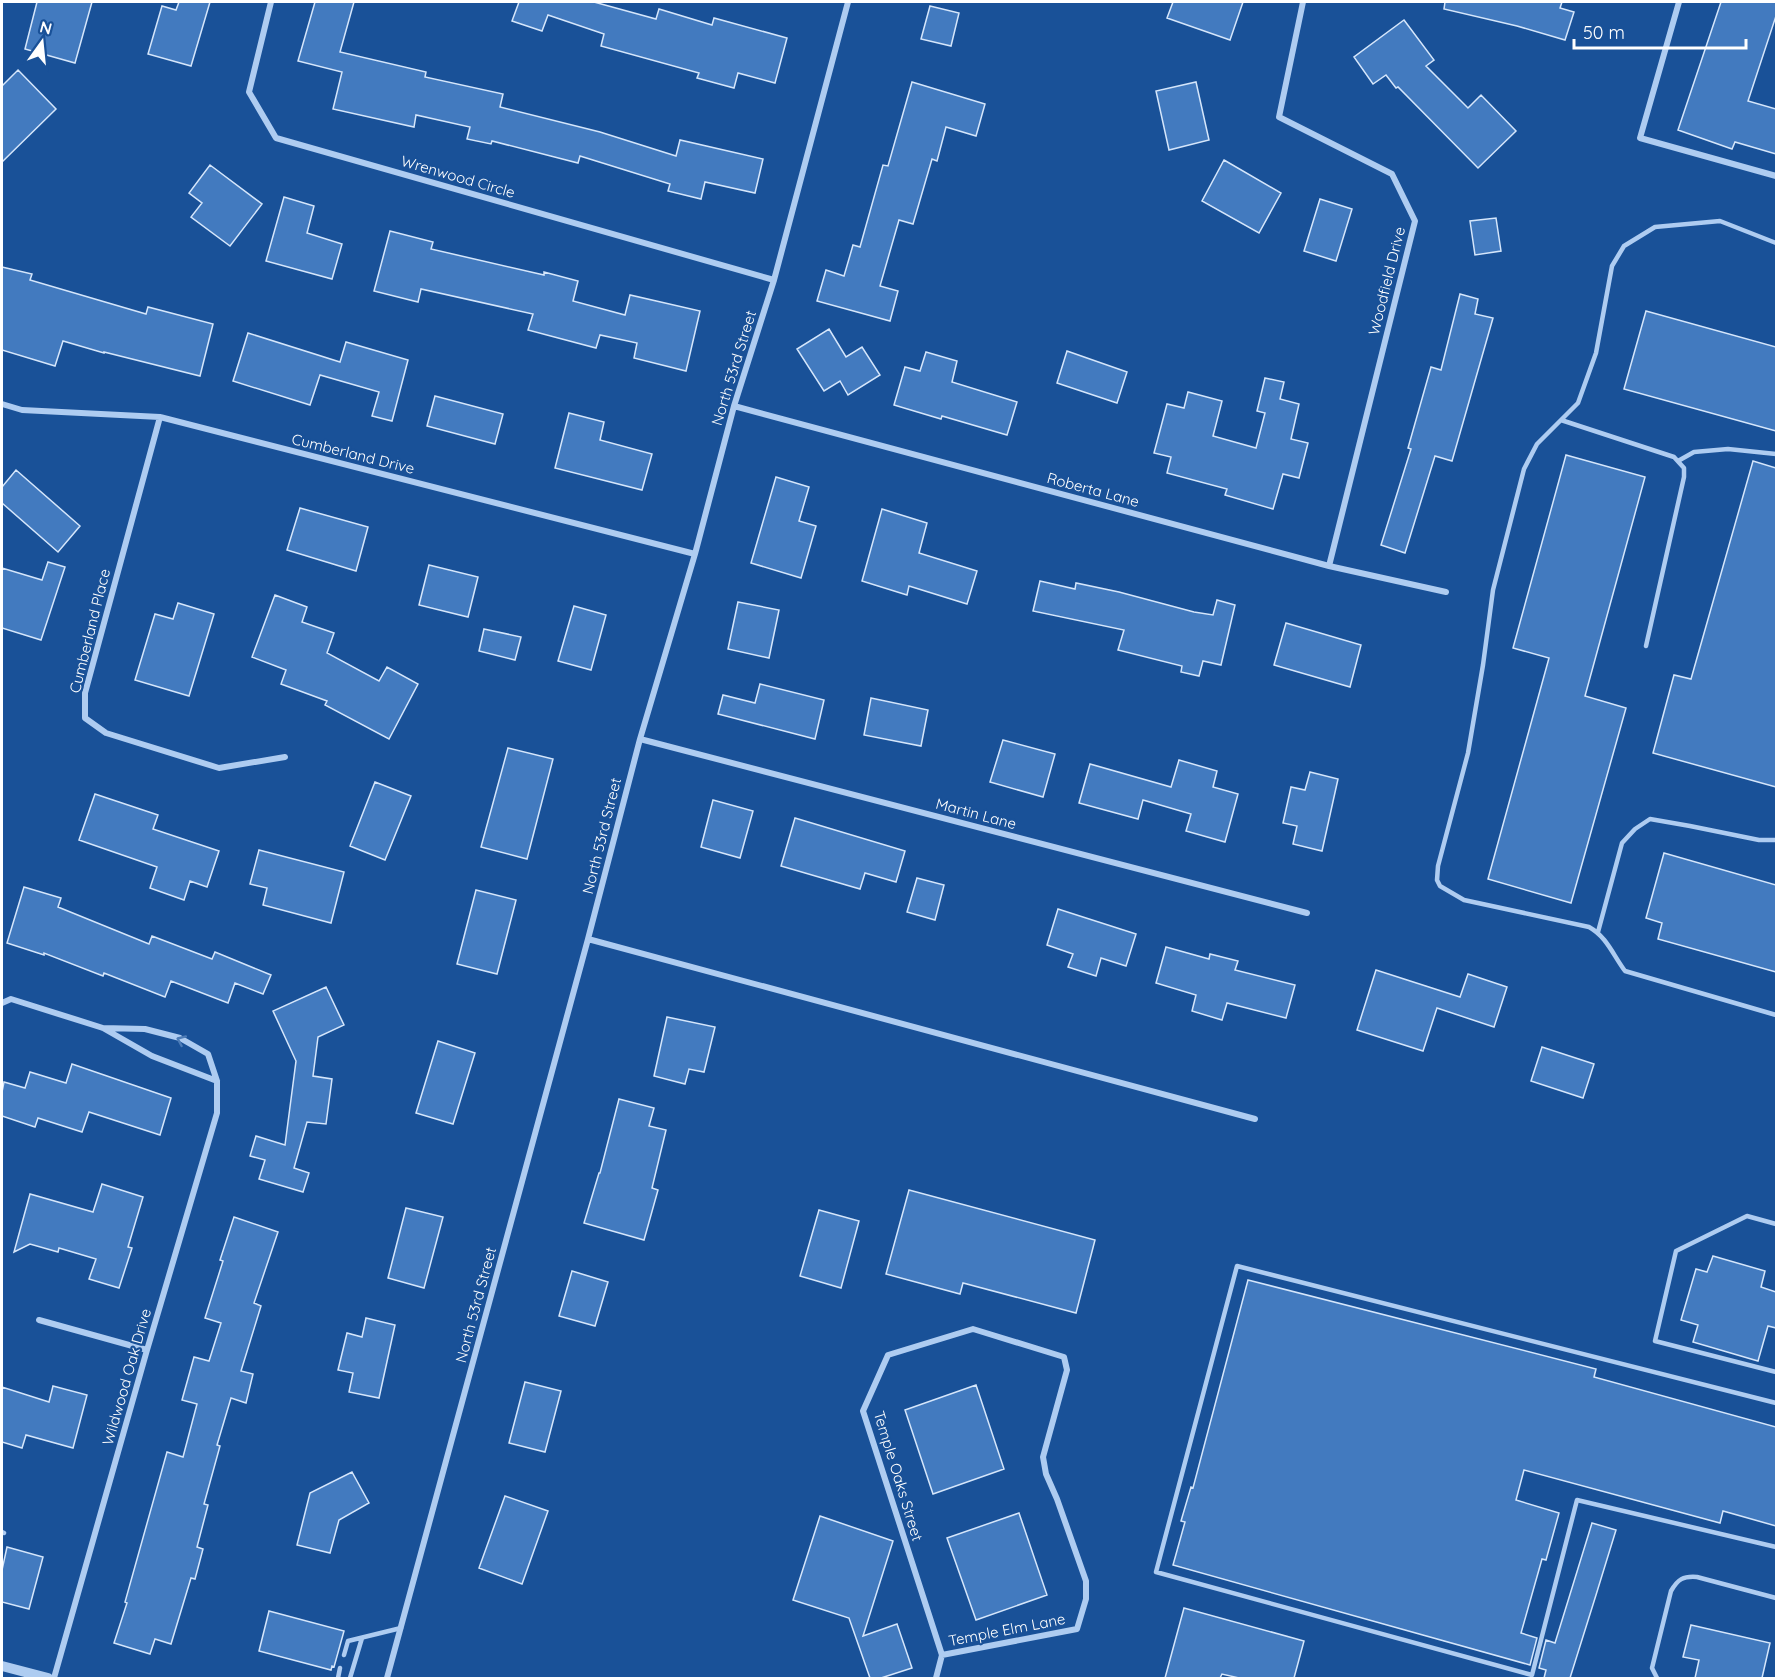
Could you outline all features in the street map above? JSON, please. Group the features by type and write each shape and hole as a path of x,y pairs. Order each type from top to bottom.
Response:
{"street":[{"name":"Wrenwood Circle","path":"271,2 249,92 276,138 774,280"},
{"name":"North 53rd Street","path":"387,1678 588,939 640,739 695,554 734,406 774,280 848,2"},
{"name":"Woodfield Drive","path":"1303,2 1279,117 1392,174 1414,221 1329,566"},
{"path":"1679,2 1640,138 1776,176"},
{"name":"Cumberland Drive","path":"2,404 22,410 160,417 695,554"},
{"name":"Roberta Lane","path":"734,406 1329,566 1446,592"},
{"name":"Cumberland Place","path":"160,417 85,693 85,718 106,733 219,768 285,758"},
{"name":"Martin Lane","path":"640,739 1307,913"},
{"path":"588,939 1255,1119"},
{"name":"Wildwood Oak Drive","path":"2,1003 11,999 103,1028 152,1056 217,1081"},
{"name":"Wildwood Oak Drive","path":"54,1678 217,1113 217,1081 208,1054 180,1038 145,1029 103,1028"},
{"path":"39,1320 147,1350"},
{"name":"Temple Oaks Street","path":"942,1655 863,1411 888,1355 973,1329 1064,1357 1067,1370 1043,1457 1046,1474 1086,1581 1086,1599 1077,1629"},
{"name":"Temple Elm Lane","path":"942,1655 1077,1629"},
{"path":"936,1678 942,1655"},
{"path":"2,1666 48,1678"}],"lane":[{"path":"1776,243 1720,221 1655,227 1624,246 1612,266 1596,353 1578,403 1537,444 1524,469 1493,590 1468,753 1438,866 1437,880 1440,886 1464,900 1589,927 1598,932 1625,971 1776,1015"},
{"path":"1561,420 1674,457 1684,468 1684,477 1646,646"},
{"path":"1678,461 1694,452 1728,449 1776,454"},
{"path":"1598,932 1622,843 1635,829 1650,819 1759,840 1776,840"},
{"path":"1776,1224 1747,1216 1676,1251 1655,1341 1776,1372"},
{"path":"1776,1403 1237,1266 1156,1572 1532,1675 1577,1500 1776,1547"},
{"path":"1657,1678 1652,1668 1671,1591 1677,1580 1686,1576 1697,1577 1776,1598"},
{"path":"344,1655 348,1641 400,1628"},
{"path":"350,1678 362,1638"},
{"path":"338,1678 340,1668"}],"building":[{"path":"37,2 92,2 75,63 25,49"},
{"path":"179,2 210,2 191,66 148,54 162,6 176,10"},
{"path":"315,2 354,2 340,52 426,72 425,77 503,94 500,107 600,132 676,156 680,140 763,159 755,193 705,182 701,199 668,191 670,184 580,156 578,163 492,141 491,144 467,139 470,127 416,115 414,127 333,109 342,72 298,61"},
{"path":"519,2 594,2 656,19 659,9 712,25 714,18 787,38 775,83 738,73 734,88 697,78 699,73 601,46 604,34 548,15 542,31 512,21"},
{"path":"1173,2 1243,2 1230,40 1167,18"},
{"path":"1445,2 1562,2 1560,8 1574,12 1565,40 1444,9"},
{"path":"1721,2 1776,2 1776,16 1748,101 1776,109 1776,154 1735,142 1732,149 1678,130"},
{"path":"930,6 959,13 951,46 921,39"},
{"path":"1404,20 1434,60 1426,66 1468,108 1481,95 1516,131 1478,168 1398,87 1396,88 1386,75 1373,84 1354,57"},
{"path":"18,70 56,109 2,162 2,86"},
{"path":"912,82 985,104 976,136 946,127 937,161 932,159 913,224 899,220 880,286 898,291 890,321 817,301 826,270 844,276 853,245 860,247 883,165 888,166"},
{"path":"1196,82 1209,140 1169,150 1156,91"},
{"path":"1224,160 1281,193 1259,233 1202,201"},
{"path":"210,165 262,204 230,246 191,217 202,203 189,193"},
{"path":"284,197 314,206 307,233 342,244 332,279 266,261"},
{"path":"1320,199 1352,209 1336,261 1304,251"},
{"path":"1496,218 1501,251 1475,255 1470,221"},
{"path":"390,231 433,242 431,249 578,281 573,301 625,315 630,295 700,311 686,371 634,358 637,343 600,335 596,348 528,330 533,314 421,289 418,302 374,291"},
{"path":"2,267 32,274 30,280 146,314 148,307 213,324 200,376 63,341 55,366 2,350"},
{"path":"1460,294 1478,299 1475,314 1493,318 1452,461 1435,456 1405,553 1381,545 1411,449 1408,448 1431,367 1441,370"},
{"path":"1646,311 1776,347 1776,431 1624,389"},
{"path":"829,329 846,357 862,347 880,375 848,395 840,381 824,391 797,349"},
{"path":"248,333 340,362 346,342 408,360 392,421 372,416 379,392 320,375 310,405 233,381"},
{"path":"1067,351 1127,372 1117,403 1057,383"},
{"path":"926,352 957,361 952,382 1017,402 1007,435 894,405 905,367 920,371"},
{"path":"1265,378 1284,382 1280,399 1299,404 1291,439 1308,443 1299,478 1283,474 1273,509 1225,495 1227,489 1167,473 1171,457 1154,453 1167,404 1184,408 1188,392 1222,401 1213,436 1256,448 1265,413 1257,411"},
{"path":"435,396 503,414 495,444 427,426"},
{"path":"569,413 604,422 600,440 652,454 642,490 555,468"},
{"path":"1566,455 1645,477 1585,696 1626,708 1571,903 1488,879 1549,658 1513,648"},
{"path":"1753,461 1776,468 1776,787 1653,753 1674,675 1691,679"},
{"path":"16,470 80,526 58,552 2,503 2,487"},
{"path":"776,477 809,487 799,521 816,526 801,578 751,563"},
{"path":"300,508 368,527 356,571 287,550"},
{"path":"882,509 927,523 919,553 977,571 967,604 909,586 907,595 862,581"},
{"path":"48,562 65,567 41,640 2,628 2,568 42,580"},
{"path":"429,565 478,577 468,617 419,605"},
{"path":"1040,581 1075,589 1076,583 1213,615 1217,600 1235,605 1221,665 1203,661 1199,676 1181,672 1182,666 1118,650 1124,630 1033,611"},
{"path":"275,595 307,607 302,622 334,633 327,653 379,681 387,667 418,684 389,739 325,705 327,701 281,684 286,670 252,657"},
{"path":"738,602 779,610 769,658 728,649"},
{"path":"178,603 214,614 189,696 135,680 155,614 173,619"},
{"path":"574,606 606,615 591,670 558,661"},
{"path":"1286,623 1361,645 1350,687 1274,665"},
{"path":"484,629 521,637 515,660 479,651"},
{"path":"760,684 824,700 815,739 718,714 723,695 755,703"},
{"path":"871,698 928,710 921,746 864,735"},
{"path":"1003,740 1055,754 1043,797 990,782"},
{"path":"508,748 553,759 527,859 481,847"},
{"path":"1179,760 1217,771 1213,787 1238,794 1225,842 1186,831 1191,814 1143,800 1138,819 1079,803 1090,764 1171,787"},
{"path":"1310,772 1338,779 1322,851 1293,844 1297,826 1283,823 1291,787 1305,790"},
{"path":"375,782 411,796 385,860 350,846"},
{"path":"95,794 158,815 153,829 219,851 207,887 190,881 184,900 150,888 157,867 79,840"},
{"path":"713,800 753,811 740,858 701,847"},
{"path":"795,818 905,851 896,882 865,873 860,889 781,866"},
{"path":"259,850 344,872 331,923 263,905 267,888 250,884"},
{"path":"1664,853 1776,885 1776,972 1658,939 1662,923 1646,918"},
{"path":"917,878 944,885 935,920 907,912"},
{"path":"24,887 61,898 58,907 149,944 152,936 212,959 215,952 271,975 263,994 235,983 228,1003 171,981 165,997 104,973 103,976 44,953 44,955 7,943"},
{"path":"476,890 516,900 497,974 457,964"},
{"path":"1058,909 1136,934 1126,966 1101,958 1096,976 1068,967 1073,954 1047,945"},
{"path":"1166,947 1209,959 1210,954 1238,961 1235,970 1295,985 1286,1018 1227,1003 1222,1020 1192,1011 1196,995 1156,983"},
{"path":"1376,970 1460,997 1468,974 1507,987 1494,1027 1437,1008 1423,1051 1357,1030"},
{"path":"326,987 344,1025 318,1037 313,1076 332,1079 326,1124 307,1122 294,1168 309,1173 303,1192 259,1179 265,1160 250,1156 256,1136 285,1145 296,1061 273,1011"},
{"path":"667,1017 715,1027 704,1072 689,1069 685,1084 654,1076"},
{"path":"438,1041 475,1053 453,1124 416,1113"},
{"path":"1542,1047 1594,1064 1583,1098 1531,1081"},
{"path":"72,1064 171,1098 160,1135 89,1112 82,1132 38,1118 35,1127 2,1116 4,1082 25,1088 30,1072 66,1083"},
{"path":"619,1099 654,1108 649,1126 666,1130 652,1188 658,1190 644,1240 584,1223 600,1173"},
{"path":"102,1184 143,1197 128,1247 132,1248 119,1288 89,1279 96,1259 59,1248 58,1252 30,1244 14,1252 30,1194 93,1212"},
{"path":"909,1190 1095,1240 1076,1313 963,1283 960,1294 886,1274"},
{"path":"406,1208 443,1217 424,1288 388,1278"},
{"path":"819,1210 859,1221 841,1288 800,1276"},
{"path":"234,1217 278,1232 254,1303 261,1306 241,1371 253,1374 246,1403 231,1398 217,1445 220,1446 204,1504 208,1505 197,1547 203,1549 195,1579 191,1578 171,1644 155,1639 150,1654 114,1643 127,1603 125,1602 167,1452 183,1457 197,1404 182,1400 194,1357 209,1361 221,1323 205,1318"},
{"path":"1713,1256 1765,1271 1761,1287 1776,1292 1776,1328 1768,1326 1758,1361 1693,1342 1698,1325 1681,1320 1696,1269 1707,1272"},
{"path":"572,1271 608,1282 595,1326 559,1316"},
{"path":"1248,1280 1596,1369 1594,1377 1776,1427 1776,1526 1723,1511 1720,1523 1524,1470 1516,1500 1559,1513 1546,1560 1542,1559 1521,1633 1537,1638 1530,1665 1173,1565 1185,1522 1181,1521 1191,1487 1193,1488"},
{"path":"366,1318 395,1325 379,1398 349,1392 353,1373 338,1370 347,1333 362,1337"},
{"path":"525,1382 561,1391 545,1452 509,1443"},
{"path":"976,1385 1004,1469 933,1494 905,1410"},
{"path":"53,1386 87,1395 73,1448 26,1435 22,1448 2,1442 2,1387 49,1402"},
{"path":"352,1472 369,1503 339,1520 330,1553 297,1545 310,1493"},
{"path":"505,1496 548,1511 522,1584 479,1568"},
{"path":"1019,1513 1047,1595 976,1620 947,1538"},
{"path":"820,1516 893,1541 863,1636 897,1624 912,1668 881,1678 870,1678 849,1618 793,1600"},
{"path":"1592,1523 1616,1530 1596,1595 1570,1678 1544,1678 1546,1670 1539,1668 1546,1640 1555,1643"},
{"path":"7,1547 43,1557 29,1609 2,1602 2,1570"},
{"path":"1184,1608 1304,1641 1294,1678 1239,1678 1222,1674 1220,1678 1165,1678"},
{"path":"269,1611 344,1631 334,1667 332,1666 331,1670 259,1651"},
{"path":"1691,1625 1770,1643 1762,1678 1695,1678 1699,1660 1683,1657"}]}
